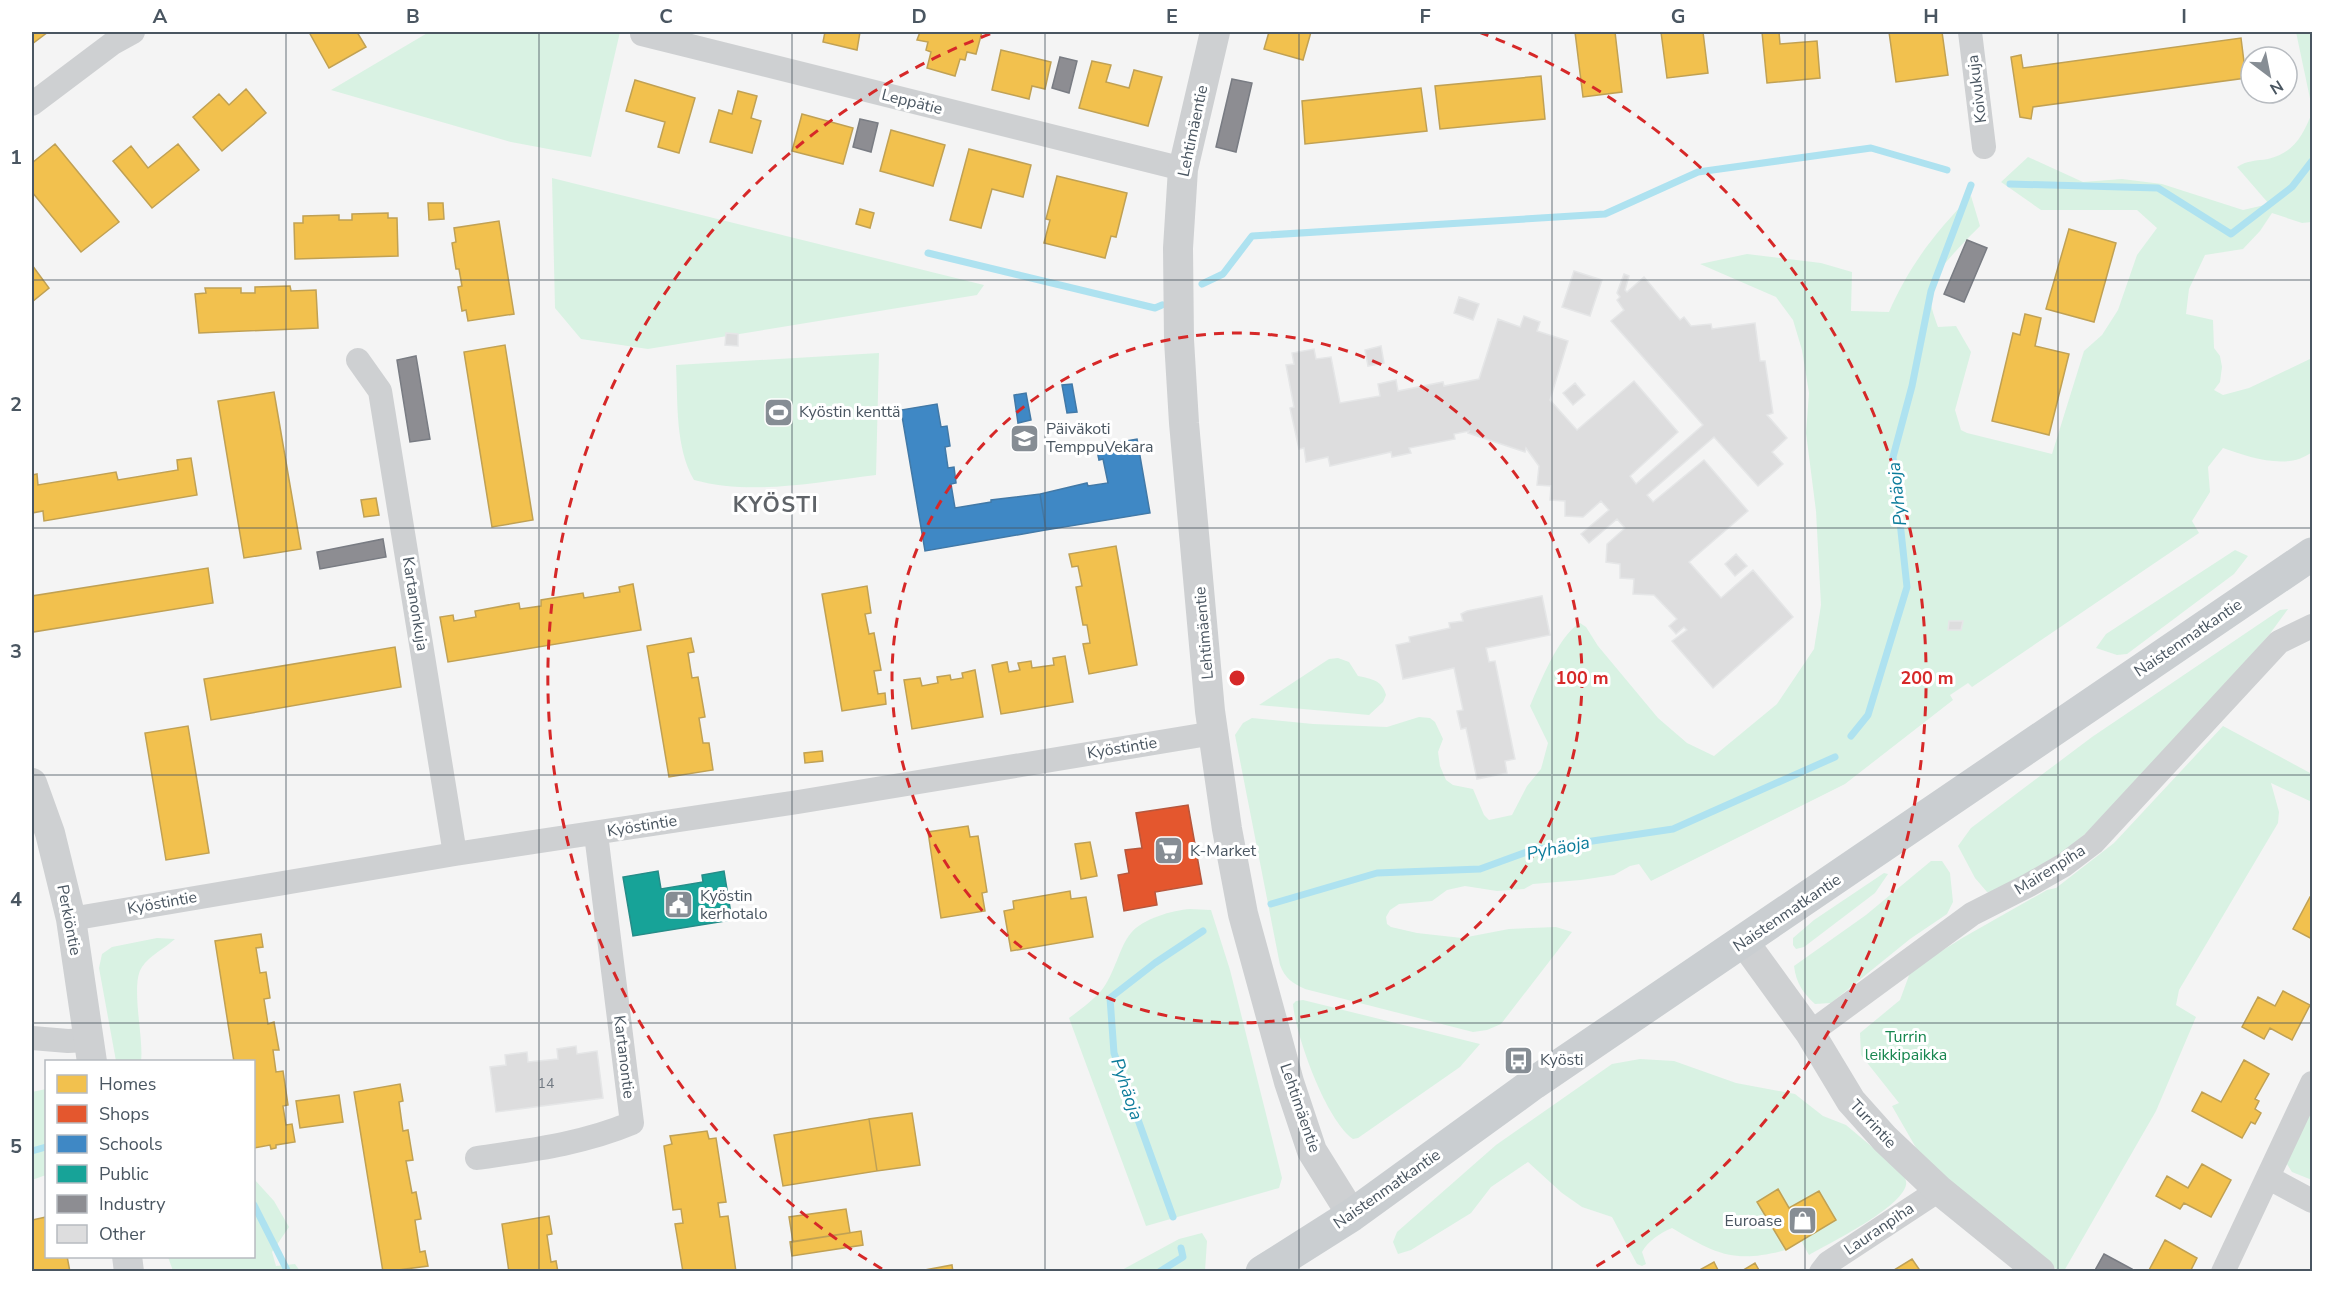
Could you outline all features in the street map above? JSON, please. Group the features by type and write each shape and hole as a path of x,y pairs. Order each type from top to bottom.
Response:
{"main road":[{"name":"Naistenmatkantie","path":"1262,1272 1352,1215 1534,1083 2313,554"}],"street":[{"path":"32,104 113,43 134,32"},
{"name":"Lehtimäentie","path":"1215,32 1183,169 1178,248 1184,423 1214,733 1227,829 1243,914 1289,1082 1312,1151 1352,1215"},
{"name":"Koivukuja","path":"1970,32 1984,147"},
{"name":"Leppätie","path":"642,34 1183,169"},
{"name":"Kartanonkuja","path":"358,360 380,391 455,854"},
{"name":"Mairenpiha","path":"1809,1033 1972,914 2038,880 2093,843 2279,642 2313,626"},
{"name":"Kyöstintie","path":"71,919 455,854 596,834 1214,733"},
{"name":"Perkiöntie","path":"32,783 50,833 71,919 90,1051"},
{"name":"Kartanontie","path":"477,1158 561,1146 603,1135 632,1123 596,834"},
{"name":"Turrintie","path":"1744,942 1809,1033 1851,1101 1885,1139 1939,1190 2040,1272"},
{"path":"32,1038 68,1041 90,1051"},
{"path":"2223,1272 2313,1083"},
{"path":"2269,1178 2313,1202"},
{"name":"Lauranpiha","path":"1821,1272 1828,1263 1939,1190"}],"green space":[{"path":"429,32 620,32 591,157 511,142 331,90"},
{"path":"2296,32 2312,32 2312,108 2299,45"},
{"path":"2312,113 2312,222 2302,223 2272,213 2260,231 2243,249 2205,255 2189,289 2186,314 2213,320 2214,348 2220,356 2222,367 2220,382 2214,390 2223,395 2249,388 2312,358 2312,452 2292,461 2280,461 2256,458 2223,448 2208,467 2210,492 2192,521 2199,533 1972,687 1968,683 1950,695 1953,700 1845,784 1651,881 1639,864 1614,875 1533,884 1524,889 1497,891 1465,886 1447,890 1432,901 1399,904 1390,910 1386,917 1387,924 1417,933 1462,938 1509,929 1556,927 1572,932 1501,1024 1487,1030 1473,1032 1305,989 1287,977 1280,965 1235,735 1243,723 1252,718 1313,724 1387,727 1419,717 1430,718 1435,722 1443,739 1438,752 1440,766 1446,780 1453,785 1473,789 1484,815 1489,820 1512,815 1527,786 1541,769 1548,743 1530,706 1557,649 1564,638 1580,623 1586,627 1598,646 1658,718 1687,743 1714,756 1777,704 1814,649 1821,605 1816,511 1806,433 1809,393 1802,350 1793,320 1776,297 1700,264 1747,254 1821,263 1852,272 1851,311 1889,312 1905,279 1924,250 1971,196 1980,226 1938,272 1930,291 1931,306 1938,327 1956,326 1971,352 1955,410 1961,430 2052,454 2084,351 2102,335 2118,310 2137,255 2157,228 2137,210 2041,210 2001,182 2028,157 2083,182 2122,179 2162,184 2243,210 2269,204 2237,167 2248,162 2277,156 2291,148 2301,136"},
{"path":"552,178 984,285 977,295 648,349 581,339 555,308"},
{"name":"Kyöstin kenttä","path":"879,353 876,475 808,484 762,487 716,485 694,480 680,439 676,365"},
{"path":"2235,550 2248,556 2234,574 2127,654 2117,655 2096,648 2106,634"},
{"path":"2288,609 2269,635 2118,806 2066,850 2000,891 1987,892 1975,878 1958,846 1971,828 2092,737 2280,610"},
{"path":"1338,658 1349,662 1358,676 1376,681 1382,686 1386,695 1383,702 1369,715 1259,705 1329,659"},
{"name":"Turrin leikkipaikka","path":"2223,726 2312,774 2312,802 2271,783 2279,812 2278,823 2179,990 2176,1005 2196,1017 2156,1111 2064,1271 2059,1271 1993,1222 1919,1153 1892,1106 1899,1103 1861,1055 1860,1033 1900,1000 1911,970 2047,890 2056,888 2114,843"},
{"path":"1931,861 1942,861 1950,873 1953,902 1947,914 1910,939 1831,1003 1815,1004 1796,978 1794,966 1866,915"},
{"path":"1884,873 1888,874 1875,893 1804,947 1796,949 1793,945 1793,938 1814,920"},
{"path":"1190,909 1211,910 1230,970 1282,1178 1279,1188 1146,1226 1069,1018 1101,991 1110,977 1123,946 1136,928 1158,916"},
{"path":"157,938 175,939 149,959 139,975 137,998 141,1060 116,1060 99,968 102,954 112,947"},
{"path":"1303,1000 1480,1044 1460,1067 1358,1138 1353,1139 1333,1115 1306,1056 1293,1004"},
{"path":"1640,1059 1674,1061 1736,1083 1795,1094 1823,1116 1846,1125 1902,1172 1906,1185 1892,1204 1879,1214 1809,1255 1778,1189 1757,1202 1786,1250 1752,1256 1726,1254 1701,1244 1672,1228 1648,1244 1642,1252 1646,1264 1642,1266 1637,1264 1612,1217 1582,1207 1562,1193 1528,1162 1491,1187 1471,1213 1411,1250 1398,1254 1393,1242 1397,1232 1496,1145 1612,1064"},
{"path":"45,1089 45,1175 32,1180 32,1092"},
{"path":"2312,1107 2312,1180 2292,1172 2285,1161"},
{"path":"255,1180 274,1201 289,1227 272,1252 276,1266 295,1264 300,1271 173,1271 168,1258 255,1258"},
{"path":"1202,1233 1207,1241 1205,1271 1120,1271 1179,1239"}],"building: Homes":[{"path":"32,32 48,32 32,44"},
{"path":"309,32 357,32 366,47 329,68"},
{"path":"825,32 860,32 857,50 823,42"},
{"path":"920,32 982,32 976,54 967,52 965,60 960,59 955,76 927,68 931,52 926,50 928,42 917,40"},
{"path":"1269,32 1311,32 1303,60 1264,49"},
{"path":"1575,32 1615,32 1622,92 1583,97"},
{"path":"1661,32 1703,32 1708,73 1667,78"},
{"path":"1762,32 1779,32 1780,44 1817,41 1820,78 1767,83"},
{"path":"1889,32 1942,32 1948,75 1896,82"},
{"path":"2241,38 2242,45 2239,45 2239,79 2033,107 2031,119 2020,117 2011,57 2021,55 2023,68"},
{"path":"1001,50 1051,62 1045,89 1032,86 1029,99 992,90"},
{"path":"1092,61 1111,65 1106,82 1129,88 1134,70 1162,77 1148,126 1079,108"},
{"path":"1541,76 1545,119 1440,129 1435,86"},
{"path":"635,80 695,98 679,153 658,147 665,122 626,111"},
{"path":"1421,88 1427,131 1305,144 1302,101"},
{"path":"246,89 266,113 222,151 193,117 219,94 229,105"},
{"path":"738,91 757,96 751,118 761,121 752,153 710,142 719,110 732,114"},
{"path":"802,114 853,128 843,164 792,151"},
{"path":"891,130 945,145 933,186 880,171"},
{"path":"55,144 119,222 81,252 32,192 32,163"},
{"path":"178,144 199,170 152,208 113,161 131,146 148,168"},
{"path":"969,149 1031,165 1023,197 992,189 981,228 950,220"},
{"path":"1057,176 1127,193 1116,237 1111,236 1105,258 1044,243 1050,220 1046,219"},
{"path":"428,203 443,203 444,219 429,220"},
{"path":"860,209 874,213 870,228 856,224"},
{"path":"388,213 388,218 397,218 398,256 295,259 294,223 303,223 303,216 339,215 339,220 352,220 352,214"},
{"path":"499,221 514,314 468,321 466,310 462,311 458,287 462,286 459,269 456,269 452,243 456,242 454,228"},
{"path":"2069,229 2116,243 2094,322 2046,309"},
{"path":"32,265 49,288 32,302"},
{"path":"290,286 291,291 316,290 318,328 199,333 195,294 206,293 205,288 241,288 241,293 255,293 255,287"},
{"path":"2025,314 2041,318 2035,346 2069,354 2049,435 1992,421 2013,333 2020,335"},
{"path":"505,345 533,520 492,527 464,352"},
{"path":"274,392 301,549 244,558 218,401"},
{"path":"191,458 197,495 44,521 43,511 32,513 32,475 37,474 38,485 116,472 118,480 178,470 177,460"},
{"path":"376,498 379,515 364,517 361,500"},
{"path":"1116,546 1137,665 1089,674 1083,644 1090,643 1087,625 1083,625 1076,587 1082,586 1078,566 1072,567 1069,554"},
{"path":"208,568 213,603 33,632 32,596"},
{"path":"633,584 641,630 448,662 440,617 453,615 454,621 476,617 475,611 519,603 520,609 541,606 541,600 583,593 584,598 620,592 619,587"},
{"path":"867,586 871,613 865,614 869,634 874,633 881,670 874,671 878,694 885,693 886,704 842,711 822,594"},
{"path":"691,638 694,652 688,653 692,678 698,677 705,717 699,718 703,743 709,743 713,770 669,777 647,646"},
{"path":"395,647 401,687 211,720 204,679"},
{"path":"1065,656 1073,702 1001,714 992,665 1007,662 1009,672 1020,670 1018,663 1031,661 1032,668 1054,665 1053,658"},
{"path":"975,670 983,717 912,729 904,680 920,678 922,686 938,683 937,677 950,675 951,680 963,678 962,673"},
{"path":"188,726 209,853 166,860 145,733"},
{"path":"822,751 823,761 805,763 804,753"},
{"path":"968,826 970,837 978,836 987,892 982,893 985,911 941,918 928,832"},
{"path":"1090,842 1097,876 1081,879 1075,844"},
{"path":"1070,891 1071,899 1086,897 1093,937 1011,951 1004,911 1014,909 1013,901"},
{"path":"2310,897 2312,898 2312,939 2293,929"},
{"path":"261,934 263,947 256,948 260,973 266,972 270,998 264,999 268,1024 274,1022 279,1050 273,1050 276,1072 283,1071 288,1105 283,1106 286,1125 292,1124 295,1142 276,1145 276,1148 271,1149 270,1145 255,1148 255,1060 234,1060 215,941"},
{"path":"2283,991 2310,1005 2292,1040 2270,1028 2264,1039 2242,1027 2258,997 2275,1006"},
{"path":"2244,1060 2269,1074 2255,1099 2259,1101 2255,1109 2261,1113 2255,1124 2251,1122 2242,1138 2192,1111 2202,1092 2221,1102"},
{"path":"400,1084 403,1101 399,1102 403,1131 408,1130 413,1160 406,1161 412,1193 416,1192 421,1219 415,1220 420,1252 425,1251 428,1266 383,1272 354,1092"},
{"path":"339,1095 343,1122 300,1128 296,1101"},
{"path":"912,1113 920,1165 877,1171 869,1119"},
{"path":"869,1119 877,1171 783,1186 774,1135"},
{"path":"707,1131 709,1139 716,1138 726,1202 718,1203 720,1217 728,1216 736,1272 683,1272 675,1224 683,1223 681,1209 673,1210 664,1146 672,1144 670,1136"},
{"path":"2202,1164 2231,1180 2211,1217 2184,1203 2180,1209 2156,1196 2167,1176 2188,1188"},
{"path":"1778,1189 1789,1208 1819,1191 1836,1220 1786,1250 1757,1202"},
{"path":"846,1209 850,1233 793,1242 789,1217"},
{"path":"549,1216 552,1234 547,1235 551,1262 556,1261 558,1272 509,1272 502,1224"},
{"path":"45,1217 45,1258 67,1258 70,1272 34,1272 32,1267 32,1220"},
{"path":"861,1231 863,1245 792,1256 790,1242"},
{"path":"2165,1240 2197,1258 2190,1272 2148,1272"},
{"path":"1912,1259 1921,1272 1895,1272 1894,1270"},
{"path":"1714,1262 1719,1272 1696,1272"},
{"path":"1755,1263 1760,1272 1740,1272"},
{"path":"952,1265 953,1272 914,1272"}],"building: Shops":[{"path":"1188,805 1202,884 1155,892 1157,905 1124,911 1118,875 1129,873 1125,850 1142,848 1136,813"}],"building: Schools":[{"path":"1072,384 1077,412 1067,413 1062,385"},
{"path":"1026,393 1031,420 1018,423 1014,395"},
{"path":"937,404 941,427 947,426 950,446 945,447 948,468 954,467 956,483 951,484 955,508 991,502 991,500 1040,494 1046,530 925,551 901,410"},
{"path":"1137,439 1150,513 1046,530 1040,494 1087,483 1088,486 1108,483 1103,459 1099,460 1096,446"}],"building: Public":[{"name":"Kyöstin kerhotalo","path":"658,871 661,889 703,882 702,875 724,871 732,920 633,936 623,877"}],"building: Industry":[{"path":"1060,57 1077,61 1069,93 1052,88"},
{"path":"1232,79 1252,83 1236,152 1216,147"},
{"path":"860,119 878,123 871,152 853,147"},
{"path":"1967,240 1987,248 1964,302 1944,294"},
{"path":"416,356 430,439 410,442 397,360"},
{"path":"383,539 386,557 320,569 317,552"},
{"path":"2104,1254 2132,1269 2130,1272 2094,1272"}],"building: Other":[{"path":"1574,271 1602,280 1590,316 1562,307"},
{"path":"1624,274 1629,276 1625,290 1627,292 1644,277 1680,320 1684,317 1691,326 1711,324 1712,329 1755,323 1760,361 1765,361 1773,413 1767,415 1787,438 1772,452 1783,464 1758,486 1714,437 1647,495 1653,502 1704,460 1748,511 1689,562 1721,598 1753,570 1793,617 1713,688 1672,641 1687,630 1684,627 1676,634 1669,626 1677,619 1654,595 1633,594 1634,579 1620,578 1620,564 1606,562 1607,544 1625,528 1617,519 1589,543 1581,534 1609,510 1601,501 1583,517 1565,516 1565,501 1550,500 1551,486 1537,485 1539,466 1526,448 1525,452 1468,433 1469,431 1454,434 1455,439 1409,448 1411,453 1392,457 1391,452 1330,466 1328,457 1306,462 1304,448 1299,449 1290,408 1294,407 1286,365 1294,364 1292,353 1314,349 1316,359 1331,357 1340,403 1380,396 1378,384 1396,380 1398,391 1443,382 1444,386 1479,379 1498,319 1520,327 1524,316 1540,322 1537,331 1568,341 1550,400 1577,430 1634,381 1678,432 1630,476 1636,484 1703,425 1611,321 1624,310 1617,300 1620,297 1617,293"},
{"path":"1459,297 1479,304 1473,320 1454,313"},
{"path":"726,333 738,334 738,346 725,345"},
{"path":"1381,346 1384,363 1368,366 1365,350"},
{"path":"1575,383 1585,395 1573,405 1563,393"},
{"path":"1736,554 1747,566 1735,576 1725,564"},
{"path":"1542,596 1550,635 1486,648 1489,662 1495,661 1515,759 1505,761 1507,773 1477,779 1466,728 1461,729 1457,711 1463,710 1454,668 1403,679 1396,645 1410,642 1409,637 1450,628 1449,623 1463,621 1461,614 1467,611"},
{"path":"1949,621 1963,621 1961,630 1948,630"},
{"path":"576,1046 577,1054 597,1051 603,1098 496,1112 490,1067 506,1065 505,1055 527,1052 528,1062 558,1059 557,1049"},
{"path":"1518,1048 1521,1052 1509,1061 1506,1057"}],"waterway":[{"path":"1202,284 1223,274 1252,236 1605,214 1698,172 1871,148 1947,170"},
{"path":"2010,184 2158,188 2231,234 2292,187 2312,161"},
{"name":"Pyhäoja","path":"1851,736 1868,715 1907,587 1893,457 1912,386 1931,291 1971,185"},
{"path":"928,253 1155,308 1162,305"},
{"name":"Pyhäoja","path":"1271,904 1377,873 1480,869 1532,850 1673,829 1835,757"},
{"name":"Pyhäoja","path":"1173,1217 1114,1053 1110,998 1155,963 1203,931"},
{"name":"Pyhäoja","path":"32,1151 45,1147"},
{"name":"Pyhäoja","path":"255,1207 288,1272"},
{"name":"Pyhäoja","path":"1159,1272 1183,1257 1181,1248"}],"place":[{"name":"Kyöstin kenttä","path":"778,412"},
{"name":"Päiväkoti TemppuVekara","path":"1025,438"},
{"name":"K-Market","path":"1169,851"},
{"name":"Kyöstin kerhotalo","path":"679,905"},
{"name":"Kyösti","path":"1519,1060"},
{"name":"Euroase","path":"1803,1221"}],"district":[{"name":"KYÖSTI","path":"776,505"}]}
